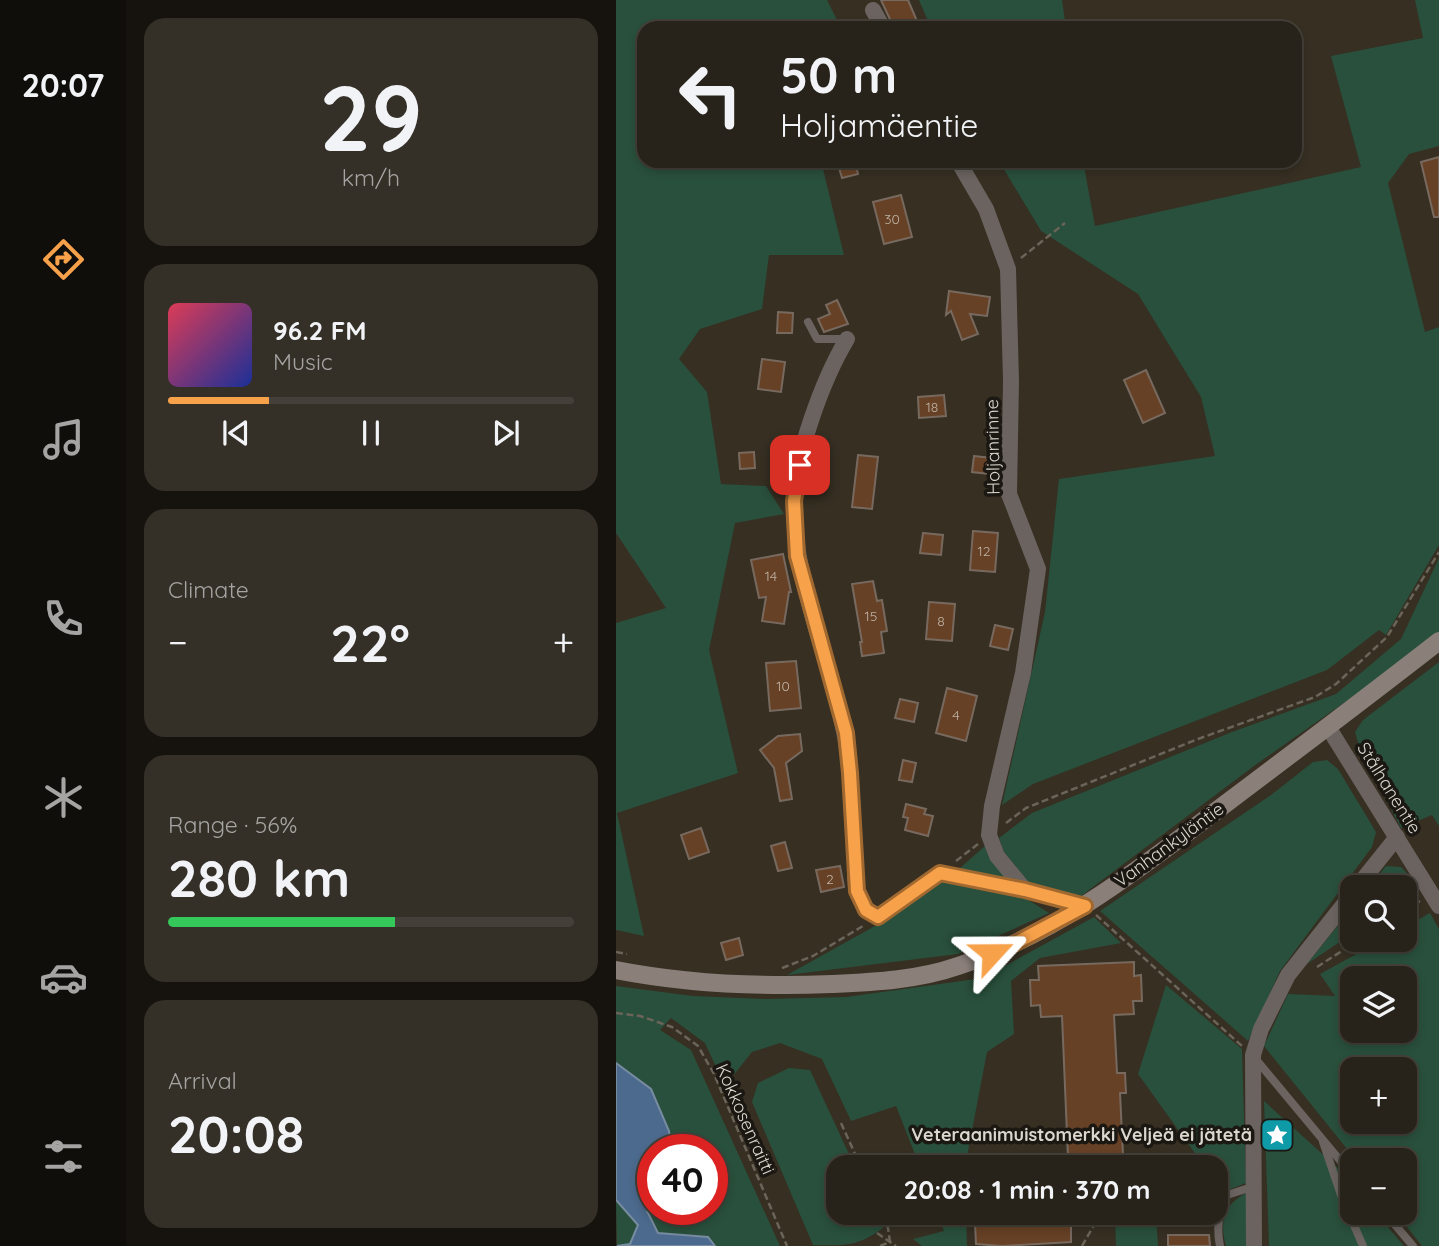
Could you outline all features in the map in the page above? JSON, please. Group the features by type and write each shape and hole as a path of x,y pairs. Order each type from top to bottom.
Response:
{"street":[{"path":"873,9 879,21"},
{"name":"Holjanrinne","path":"962,168 986,209 1008,269 1011,381 1009,494 1038,569 1023,673 992,806 989,835"},
{"path":"847,339 819,397 800,465 794,515 797,556 846,733 857,891 866,910 878,917 940,873 1025,890 1085,906"},
{"name":"Vanhankyläntie","path":"616,970 651,977 717,984 779,986 884,981 956,967 978,959 1010,946 1085,906 1183,836 1439,641"},
{"name":"Stålhanentie","path":"1328,727 1439,906"},
{"path":"989,835 997,856 1025,890"},
{"path":"1367,875 1397,837"},
{"path":"1254,1246 1253,1055 1261,1029 1288,975 1340,909"}],"lane":[{"path":"808,322 817,339 847,339"},
{"path":"1253,1055 1340,1159"},
{"path":"1321,1135 1341,1195 1363,1246"},
{"path":"1220,1246 1219,1211 1227,1195 1252,1187"},
{"path":"1395,1225 1413,1246"}],"path":[{"path":"1008,269 1065,223"},
{"path":"940,873 1026,808 1198,738 1315,697 1336,684 1387,637 1439,552"},
{"path":"1085,906 1253,1055"},
{"path":"772,972 813,956 878,917"},
{"path":"616,952 631,955"},
{"path":"1317,967 1340,952"},
{"name":"Kokkosenraitti","path":"616,1013 640,1016 672,1027 698,1046 714,1074 787,1246"},
{"path":"841,1123 856,1155"},
{"path":"887,1225 890,1242"},
{"path":"1082,1246 1094,1225"},
{"path":"877,1233 896,1246"},
{"path":"880,1246 890,1242"}],"green space":[{"path":"616,0 827,0 838,21 637,21 637,168 823,168 844,255 769,255 762,309 700,329 679,359 707,392 721,484 766,486 784,514 735,523 709,650 738,773 617,813 644,936 616,930 616,623 666,608 616,533"},
{"path":"919,0 1062,0 1065,21 928,21"},
{"path":"1415,0 1439,0 1439,146 1409,154 1388,183 1425,332 1439,327 1439,545 1386,635 1379,630 1327,670 1033,784 1002,805 1045,612 1059,479 1215,456 1201,397 1138,294 1041,231 1003,168 1084,168 1095,226 1361,167 1331,56 1423,38"},
{"path":"1439,558 1439,636 1254,766 1077,899 1031,885 1004,852 999,838 1032,813 1232,732 1336,694 1401,639"},
{"path":"1439,662 1439,826 1432,815 1401,828 1360,750 1355,732 1363,720"},
{"path":"1327,760 1338,769 1376,832 1372,847 1351,875 1340,875 1340,890 1280,971 1248,1041 1100,911 1271,795 1313,762"},
{"path":"986,845 1011,881 958,870"},
{"path":"1386,866 1401,867 1409,875 1379,875"},
{"path":"944,881 1022,896 1049,913 958,954 787,975 882,922"},
{"path":"1430,913 1439,929 1439,1246 1422,1246 1405,1225 1417,1225 1417,1148 1346,1148 1264,1046 1288,994 1335,996 1320,974 1360,952 1417,952 1417,920"},
{"path":"1094,917 1121,943 1040,958 1011,981 1014,1034 987,1052 967,1155 915,1155 896,1106 851,1121 822,1059 780,1043 752,1052 732,1077 727,1091 705,1043 671,1018 660,1030 691,1050 780,1246 714,1246 708,1237 658,1234 654,1225 728,1225 728,1134 669,1134 651,1089 616,1063 616,986 693,996 767,999 846,997 983,978"},
{"path":"1340,923 1340,942 1307,964"},
{"path":"1166,985 1242,1049 1246,1183 1228,1190 1228,1155 1196,1155 1138,1074"},
{"path":"789,1068 810,1070 849,1155 826,1155 826,1225 882,1225 883,1228 859,1242 813,1245 752,1102 758,1083"},
{"path":"1264,1101 1340,1170 1340,1225 1386,1225 1404,1246 1269,1246"},
{"path":"1246,1193 1248,1246 1226,1246 1223,1225 1228,1225 1228,1208"},
{"path":"616,1200 638,1225 630,1244 617,1246"},
{"path":"942,1225 966,1225 967,1246 922,1246 913,1239 944,1231"},
{"path":"1115,1225 1157,1225 1158,1246 1116,1246"}],"water":[{"path":"616,1063 651,1089 669,1134 637,1134 637,1224 616,1200"},
{"path":"638,1225 654,1225 658,1233 708,1237 715,1246 617,1246 630,1244"}],"building":[{"path":"881,0 908,0 917,21 891,21"},
{"path":"1439,157 1439,217 1434,217 1421,162"},
{"path":"839,168 857,168 858,174 842,178"},
{"path":"901,195 912,237 884,244 873,202"},
{"path":"949,291 990,297 987,316 970,314 978,334 962,340 951,311 946,315"},
{"path":"837,300 848,324 824,332 818,319 830,314 826,305"},
{"path":"778,312 793,313 792,333 777,333"},
{"path":"762,359 785,362 781,392 758,389"},
{"path":"1146,370 1165,413 1143,423 1124,380"},
{"path":"944,395 946,416 919,418 918,397"},
{"path":"754,452 755,468 740,469 739,453"},
{"path":"858,455 878,457 872,509 852,507"},
{"path":"974,456 991,458 989,474 972,472"},
{"path":"973,531 998,533 995,572 970,570"},
{"path":"923,533 943,535 941,555 920,553"},
{"path":"783,554 791,592 784,624 762,621 766,597 759,598 751,560"},
{"path":"873,581 877,601 882,600 887,631 881,632 884,653 862,656 852,584"},
{"path":"929,602 955,604 952,641 926,639"},
{"path":"995,625 1013,629 1008,650 990,646"},
{"path":"796,661 801,708 770,711 766,663"},
{"path":"947,688 977,696 966,741 936,733"},
{"path":"900,699 918,703 914,722 895,718"},
{"path":"800,734 802,751 786,763 792,799 780,801 774,768 760,750 778,736"},
{"path":"903,760 916,763 912,782 899,780"},
{"path":"906,804 926,809 924,814 933,816 928,836 905,830 908,818 903,817"},
{"path":"701,828 709,852 689,859 681,835"},
{"path":"785,842 792,868 778,871 771,846"},
{"path":"840,866 844,887 821,892 816,870"},
{"path":"739,938 743,955 726,960 721,943"},
{"path":"1134,962 1134,976 1141,975 1142,1001 1133,1001 1134,1014 1114,1015 1117,1073 1125,1073 1126,1093 1120,1093 1123,1155 1068,1155 1062,1016 1041,1017 1040,1005 1031,1006 1030,980 1039,980 1038,966"},
{"path":"975,1225 1071,1225 1071,1242 1002,1246 976,1244"},
{"path":"1168,1235 1209,1235 1210,1246 1168,1246"}],"place":[{"name":"Veteraanimuistomerkki Veljeä ei jätetä","path":"1277,1135"}],"route":[{"path":"800,465 794,501 797,556 846,733 857,891 866,910 878,917 940,873 1025,890 1085,906 992,953"}]}
